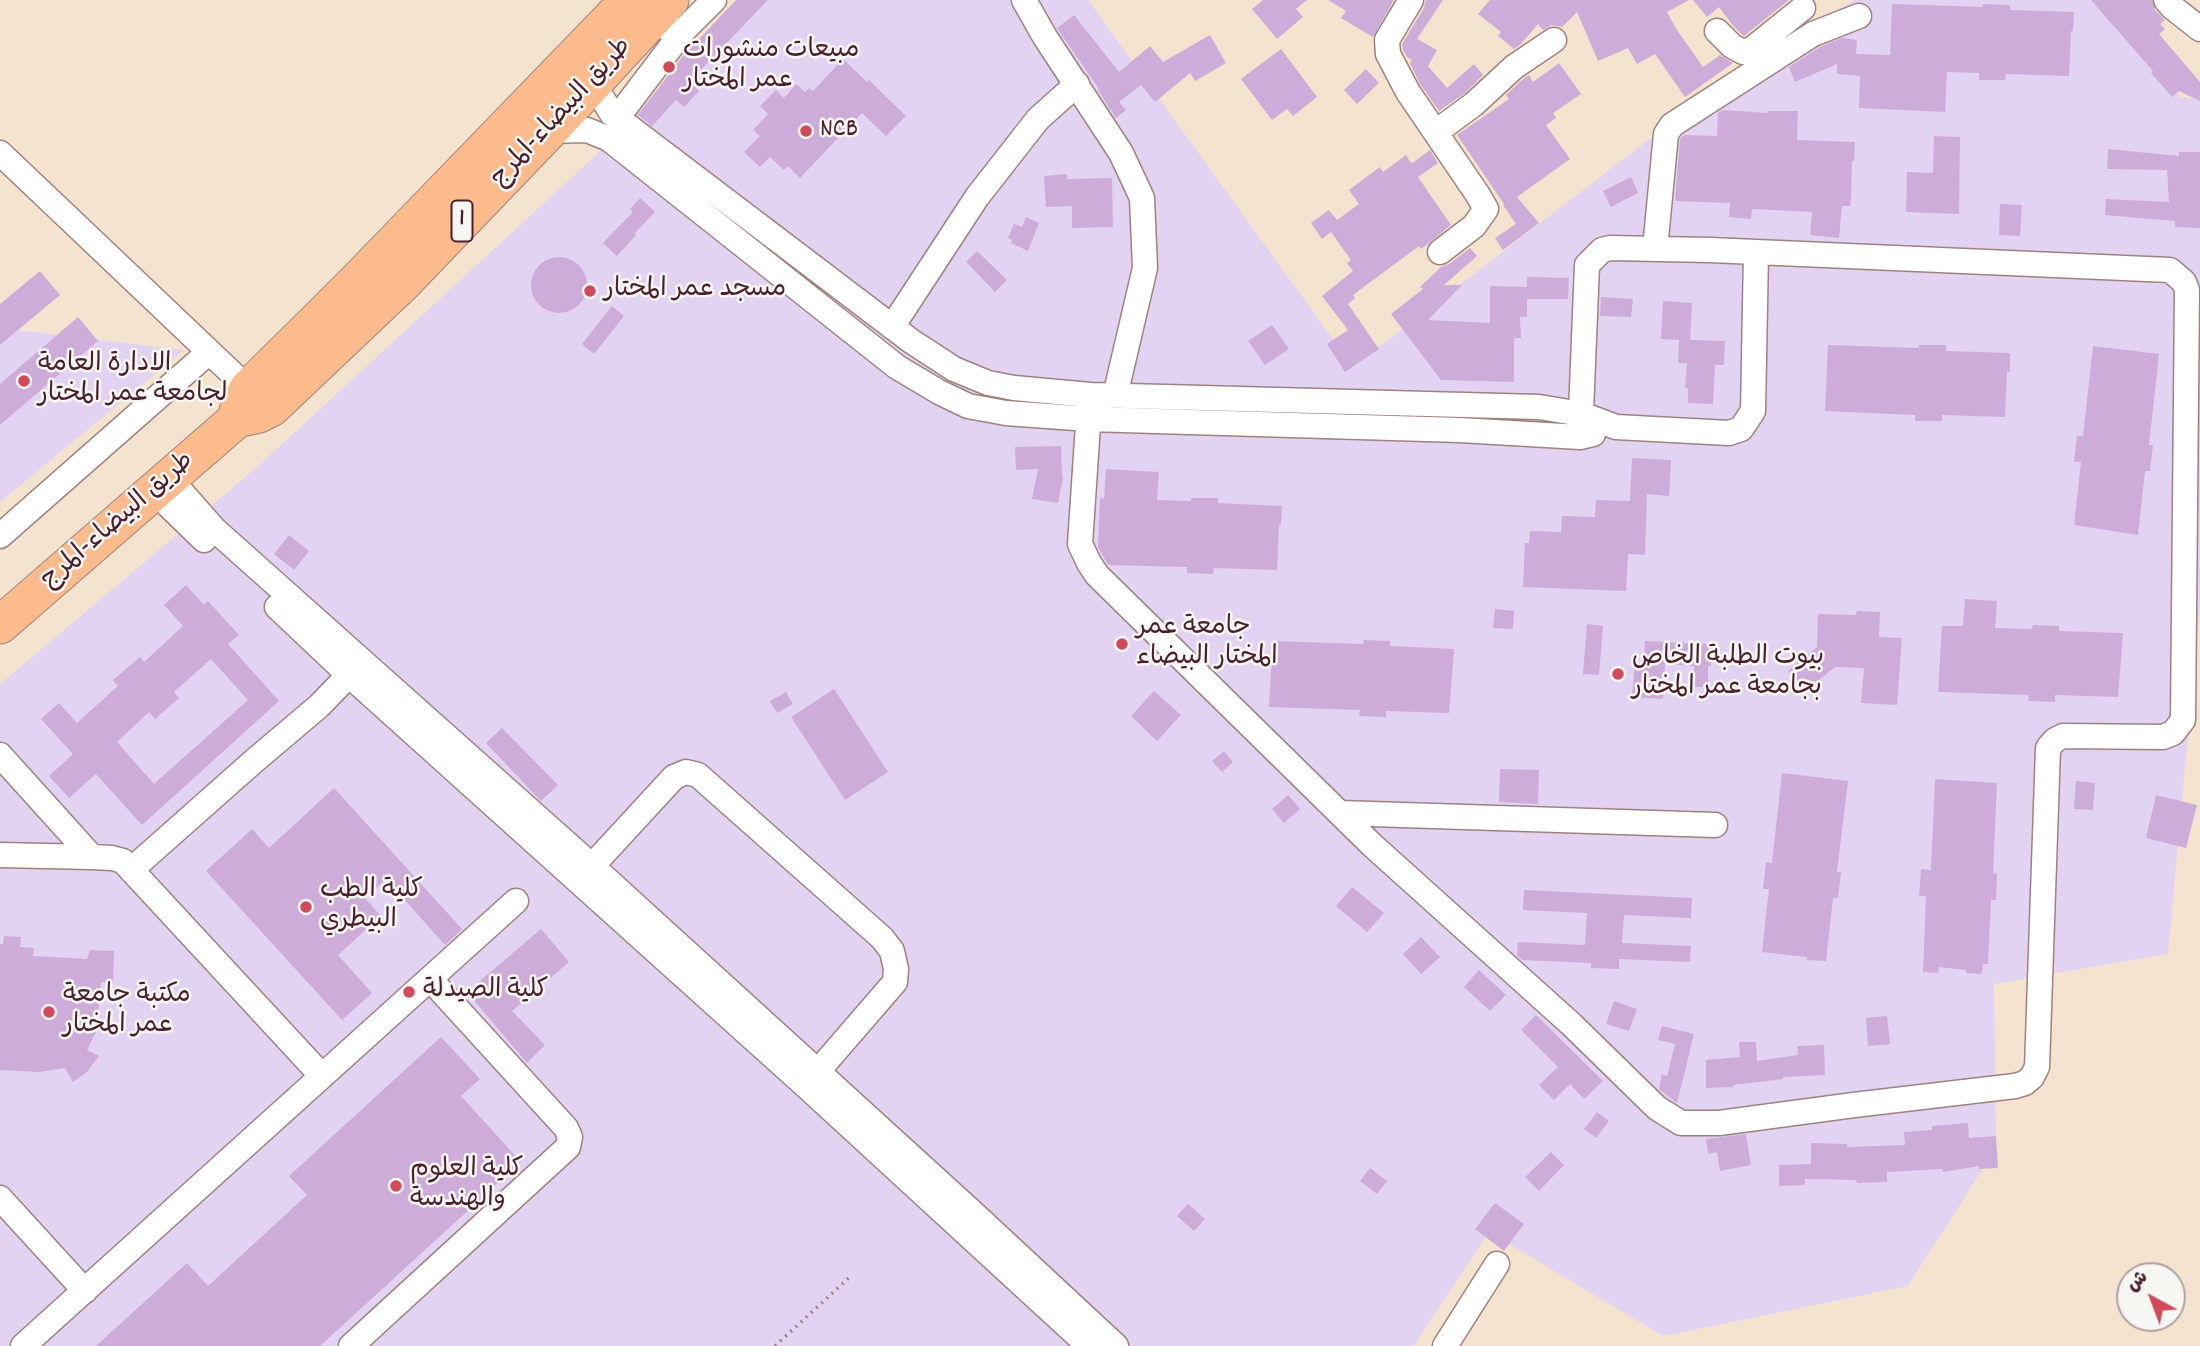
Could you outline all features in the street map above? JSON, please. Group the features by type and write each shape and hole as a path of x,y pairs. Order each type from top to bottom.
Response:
{"highway":[{"name":"طريق البيضاء-المرج","path":"0,625 252,405 404,282 657,14"},
{"name":"طريق البيضاء-المرج","path":"252,405 354,285 657,14"}],"street":[{"path":"617,118 657,14 714,0"},
{"path":"1024,0 1045,37 1122,153 1142,198 1145,268 1115,396"},
{"path":"1411,0 1387,40 1388,54 1408,92 1486,209 1474,226 1440,252"},
{"path":"2166,0 2200,29"},
{"path":"1717,31 1732,46 1743,52 1752,49 1801,4 1813,34"},
{"path":"1655,249 1666,134 1672,125 1813,34 1859,16"},
{"path":"1436,132 1474,104 1514,67 1554,40"},
{"path":"593,83 612,114 892,327 954,369 988,383 1089,407 1115,396 1539,407 1581,426"},
{"path":"892,327 977,197 1038,118 1077,84"},
{"path":"549,131 586,130 609,139 897,367 968,406 1006,414 1089,407 1460,429 1581,426 1729,433 1741,429 1753,411 1756,253"},
{"path":"0,153 209,352 252,405"},
{"path":"1089,407 1080,544 1097,575 1372,845 1571,1024 1657,1108 1681,1123 1719,1123 2025,1083 2037,1067 2048,748 2063,736 2163,737 2179,728 2192,708 2187,290 2192,279 2170,270 1610,248 1602,250 1587,265 1581,426"},
{"path":"0,536 209,352"},
{"path":"163,484 175,513 349,675 812,1079 972,1212 1116,1346"},
{"path":"163,484 592,866 1088,1346"},
{"path":"131,870 319,706 349,675"},
{"path":"0,755 92,857"},
{"path":"592,866 674,777 686,772 698,775 882,938 892,951 896,969 895,982 812,1079"},
{"path":"1340,813 1716,825"},
{"path":"0,855 118,859 322,1076"},
{"path":"23,1346 516,901"},
{"path":"351,1346 568,1147 570,1137 566,1128 430,979"},
{"path":"0,1198 85,1291"},
{"path":"1445,1346 1497,1264"}],"path":[{"path":"775,1346 852,1275"}],"shaded area":[{"name":"جامعة عمر المختار البيضاء","path":"742,0 1088,0 1353,367 1682,114 1854,0 2108,0 2180,97 2200,99 2200,604 2168,954 1994,984 1996,1148 1908,1286 1663,1336 1489,1232 1414,1346 0,1346 0,684 256,468 607,145"},
{"path":"0,328 184,350 0,502"}],"building":[{"path":"736,0 768,0 690,81 699,91 684,107 676,100 652,126 638,115 682,57"},
{"path":"1263,0 1307,0 1296,9 1303,17 1277,39 1252,9"},
{"path":"1328,0 1394,0 1373,37 1341,18 1346,11"},
{"path":"1426,0 1443,0 1417,39 1437,50 1428,66 1447,88 1474,64 1483,75 1465,93 1439,111 1420,84 1410,63 1412,60 1407,57 1402,44"},
{"path":"1490,0 1689,0 1667,12 1677,30 1703,67 1720,55 1733,63 1685,97 1655,54 1637,64 1628,48 1598,61 1577,12 1562,27 1552,25 1543,30 1538,24 1514,49 1498,36 1501,32 1478,14"},
{"path":"1693,0 1789,0 1744,36 1719,7 1707,17"},
{"path":"2091,0 2152,0 2155,10 2165,20 2160,24 2165,29 2159,34 2200,82 2200,101 2179,91 2172,97"},
{"path":"1892,4 1983,7 1983,4 2010,5 2010,10 2074,12 2069,76 2006,74 2005,80 1979,80 1979,73 1947,72 1945,112 1859,108 1860,76 1837,74 1837,64 1795,82 1789,67 1820,47 1842,38 1857,40 1856,54 1890,55"},
{"path":"1074,15 1119,72 1150,46 1163,62 1210,35 1226,63 1195,81 1190,73 1155,102 1141,85 1119,102 1126,110 1116,118 1057,28"},
{"path":"1281,49 1317,97 1293,116 1287,109 1272,120 1241,79"},
{"path":"843,59 906,116 886,136 862,113 800,178 788,166 784,170 770,157 760,167 744,152 760,136 753,130 768,114 760,106 776,90 784,98 796,84 805,92 809,88 813,91"},
{"path":"1559,63 1581,94 1553,113 1556,118 1546,125 1570,159 1517,197 1539,223 1503,250 1495,238 1516,224 1457,135 1509,99 1506,95 1523,79 1529,75 1533,82"},
{"path":"1366,69 1379,83 1357,104 1344,90"},
{"path":"1723,110 1768,113 1798,111 1797,140 1855,142 1850,206 1842,206 1839,238 1810,235 1812,212 1752,209 1751,219 1729,217 1730,203 1675,201 1680,139 1684,135 1717,136 1718,113"},
{"path":"1934,136 1960,137 1959,214 1906,212 1907,172 1933,173"},
{"path":"2108,149 2179,156 2179,152 2200,152 2200,228 2175,227 2175,221 2105,215 2106,199 2169,202 2167,170 2107,169"},
{"path":"1430,150 1438,163 1418,177 1451,225 1353,295 1355,298 1348,304 1379,349 1345,372 1327,344 1348,330 1322,296 1353,271 1347,263 1351,260 1331,232 1322,239 1311,223 1329,210 1337,220 1359,204 1349,190 1380,167 1383,172 1406,155 1411,163 1414,162"},
{"path":"1067,174 1067,179 1112,178 1113,227 1072,228 1072,206 1046,207 1044,176"},
{"path":"1631,177 1638,193 1611,207 1603,191"},
{"path":"640,198 655,212 617,256 603,243 633,212 630,209"},
{"path":"2000,204 2022,205 2020,236 1999,235"},
{"path":"1026,217 1039,223 1028,251 1011,243 1012,240 1008,238 1014,224 1022,227"},
{"path":"1470,248 1477,256 1444,285 1462,285 1428,320 1490,323 1490,286 1527,287 1527,277 1569,278 1568,299 1527,299 1527,317 1520,317 1521,338 1514,338 1514,382 1441,380 1391,314 1423,289 1420,287 1441,267"},
{"path":"977,251 1007,280 995,292 966,262"},
{"path":"559,257 570,259 579,265 585,274 585,296 579,305 570,311 559,313 548,311 539,305 533,296 531,285 533,274 539,265 548,259"},
{"path":"40,271 60,295 0,345 0,304"},
{"path":"1601,297 1633,299 1631,317 1600,316"},
{"path":"1663,301 1692,303 1690,340 1725,341 1724,365 1715,365 1713,404 1688,403 1688,388 1685,387 1687,363 1678,363 1679,340 1661,339"},
{"path":"612,306 624,316 594,354 582,344"},
{"path":"78,317 98,341 0,425 0,384"},
{"path":"1272,325 1289,349 1265,365 1248,341"},
{"path":"1828,345 1919,348 1919,345 1946,345 1946,351 2010,353 2005,417 1942,415 1942,421 1915,421 1915,415 1825,411"},
{"path":"2093,346 2159,354 2149,445 2153,445 2150,471 2145,471 2138,535 2074,525 2081,462 2074,462 2077,436 2083,436"},
{"path":"1061,446 1063,477 1058,503 1032,499 1038,469 1016,470 1015,447"},
{"path":"1632,458 1671,460 1669,496 1647,494 1645,555 1628,554 1626,591 1523,587 1525,543 1529,543 1530,531 1561,532 1562,516 1595,517 1596,500 1630,501"},
{"path":"1106,469 1159,472 1157,500 1191,501 1191,498 1218,498 1218,503 1282,506 1277,570 1214,568 1213,574 1187,573 1187,567 1108,565 1098,547 1100,498 1104,499"},
{"path":"289,535 309,551 294,570 274,554"},
{"path":"186,585 204,605 208,601 239,635 228,644 279,701 142,825 96,774 69,798 49,776 73,754 41,719 59,703 77,723 118,686 113,680 140,657 144,662 183,626 164,605","holes":["211,659 248,700 154,784 117,742 149,712 155,719 179,698 174,692"]},
{"path":"1965,599 1997,601 1995,628 2032,629 2033,625 2059,626 2059,631 2123,633 2118,697 2055,695 2055,702 2028,701 2029,695 1938,692 1942,626 1963,626"},
{"path":"1495,609 1514,611 1513,629 1493,628"},
{"path":"1857,611 1880,612 1879,637 1902,638 1897,705 1861,703 1864,668 1835,667 1804,692 1788,671 1817,647 1818,614 1856,615"},
{"path":"1587,624 1603,626 1599,675 1583,674"},
{"path":"1364,640 1390,641 1390,646 1454,649 1449,713 1386,711 1386,717 1359,716 1360,710 1269,707 1273,641 1363,644"},
{"path":"1645,641 1712,644 1708,687 1694,687 1694,666 1665,664 1663,699 1632,697 1635,662 1644,663"},
{"path":"834,689 888,772 845,800 791,717"},
{"path":"1154,691 1181,715 1157,741 1131,716"},
{"path":"786,692 793,704 777,713 770,701"},
{"path":"502,728 558,785 541,801 486,743"},
{"path":"1224,751 1233,762 1222,772 1212,761"},
{"path":"1500,769 1539,770 1538,804 1499,802"},
{"path":"1782,773 1848,781 1837,872 1841,872 1838,898 1833,898 1826,961 1762,952 1769,889 1763,889 1766,862 1772,863"},
{"path":"1935,779 1997,783 1993,873 1997,874 1996,900 1991,900 1988,964 1983,964 1982,974 1939,967 1938,973 1923,972 1926,896 1919,896 1921,869 1931,870"},
{"path":"2076,781 2095,783 2093,810 2074,809"},
{"name":"كلية الطب البيطري","path":"334,788 462,929 445,945 386,879 365,898 381,916 338,955 372,993 342,1020 206,871 252,829 269,848"},
{"path":"1288,795 1300,809 1284,823 1272,809"},
{"path":"2156,795 2197,805 2186,848 2146,838"},
{"path":"1352,887 1384,913 1367,932 1336,906"},
{"path":"1524,890 1692,898 1691,918 1624,915 1622,943 1691,946 1690,962 1619,959 1619,969 1591,968 1591,963 1522,960 1517,955 1518,942 1585,945 1587,913 1523,910"},
{"path":"541,929 569,962 512,1011 545,1045 527,1063 467,992"},
{"name":"مكتبة جامعة عمر المختار","path":"4,936 21,937 20,947 34,948 33,956 87,959 90,950 114,951 113,983 101,982 96,1032 87,1050 99,1056 87,1072 73,1082 65,1068 39,1072 0,1070 0,944 3,944"},
{"path":"1421,937 1440,957 1421,974 1403,954"},
{"path":"1479,970 1506,995 1490,1011 1464,987"},
{"path":"1614,1001 1637,1009 1629,1031 1606,1024"},
{"path":"1536,1015 1603,1081 1584,1099 1570,1084 1554,1100 1539,1085 1558,1067 1521,1030"},
{"path":"1887,1016 1890,1044 1868,1046 1866,1018"},
{"path":"1662,1026 1694,1034 1677,1103 1659,1089 1662,1074 1667,1076 1675,1044 1658,1040"},
{"name":"كلية العلوم والهندسة","path":"441,1037 480,1079 461,1096 521,1162 320,1346 96,1346 187,1263 208,1286 307,1195 289,1176"},
{"path":"1739,1042 1756,1042 1757,1061 1798,1055 1797,1046 1824,1045 1825,1075 1783,1077 1733,1087 1706,1088 1706,1060 1740,1057"},
{"path":"1597,1112 1609,1121 1596,1138 1584,1129"},
{"path":"1968,1123 1969,1138 1996,1136 1998,1168 1979,1169 1979,1166 1943,1172 1943,1169 1887,1172 1887,1182 1805,1179 1805,1185 1779,1186 1779,1165 1811,1164 1811,1143 1847,1144 1847,1147 1905,1145 1904,1132"},
{"path":"1746,1134 1751,1165 1720,1171 1717,1152 1708,1154 1706,1139"},
{"path":"1551,1152 1564,1165 1539,1191 1525,1177"},
{"path":"1370,1168 1387,1181 1377,1194 1360,1181"},
{"path":"1495,1203 1524,1224 1504,1251 1475,1229"},
{"path":"1188,1204 1205,1219 1194,1231 1177,1216"}],"place":[{"name":"مبيعات منشورات عمر المختار","path":"669,67"},
{"name":"NCB","path":"806,131"},
{"name":"مسجد عمر المختار","path":"590,291"},
{"name":"الادارة العامة لجامعة عمر المختار","path":"24,381"},
{"name":"جامعة عمر المختار البيضاء","path":"1122,644"},
{"name":"بيوت الطلبة الخاص بجامعة عمر المختار","path":"1618,674"},
{"name":"كلية الطب البيطري","path":"306,907"},
{"name":"كلية الصيدلة","path":"409,992"},
{"name":"مكتبة جامعة عمر المختار","path":"49,1012"},
{"name":"كلية العلوم والهندسة","path":"396,1186"}]}
